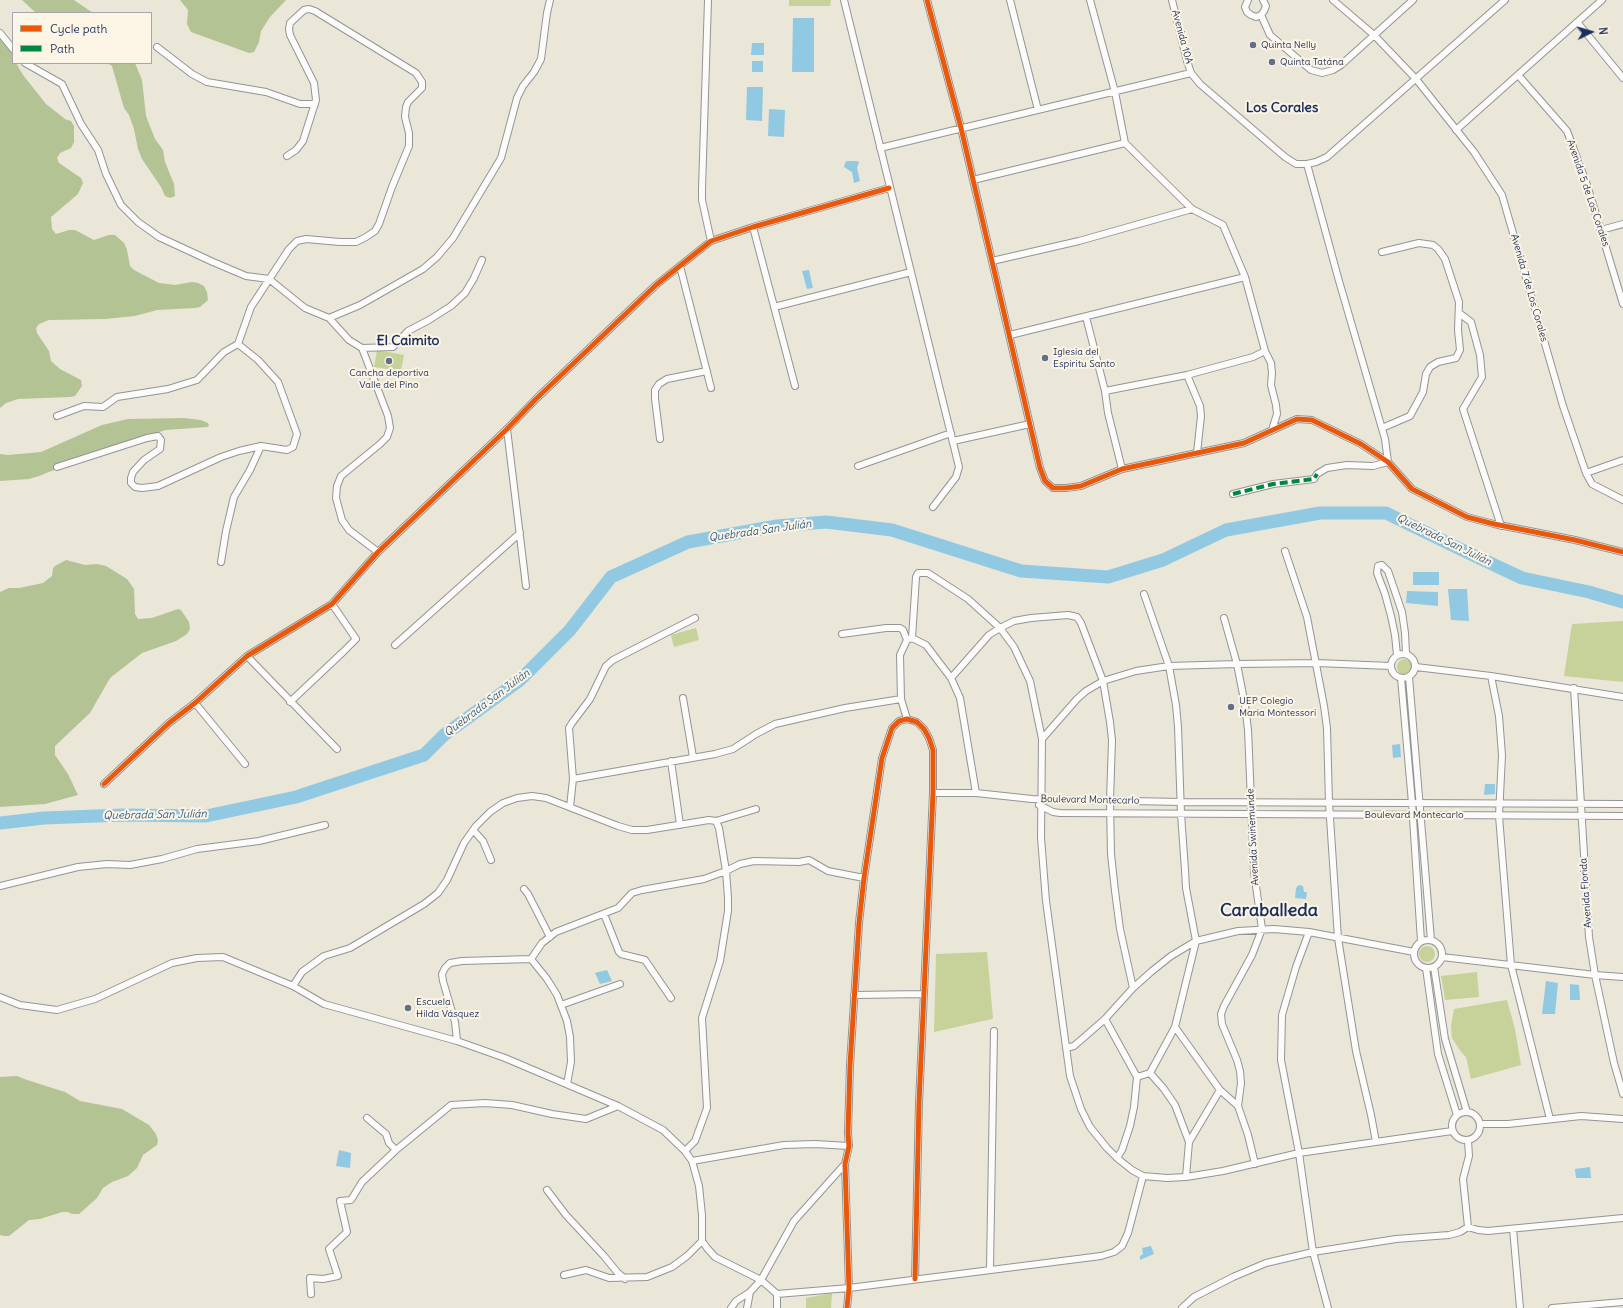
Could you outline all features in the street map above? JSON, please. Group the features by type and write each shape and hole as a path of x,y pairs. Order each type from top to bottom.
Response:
{"street":[{"path":"329,318 360,305 423,269 437,257 453,238 501,158 517,98 541,59 550,0"},
{"path":"708,0 702,189 711,241"},
{"path":"844,0 889,188 953,441 958,467 956,477 933,507"},
{"path":"927,0 961,128 1040,468 1045,481 1053,488 1080,486 1122,469 1244,443 1297,419 1312,420 1361,444 1388,462 1412,489 1467,517 1501,526 1575,540 1623,552"},
{"path":"1010,0 1038,110"},
{"path":"1090,0 1115,92 1125,143 1192,209 1223,225 1245,277 1265,350 1271,363 1271,385 1277,414 1272,430"},
{"name":"Avenida 10A","path":"1172,0 1191,73"},
{"path":"1248,0 1245,7 1247,12 1256,17 1264,12 1266,6 1263,0"},
{"name":"Avenida 7 de Los Corales","path":"1333,0 1374,35 1416,79 1474,152 1502,195 1563,406 1586,473 1592,484 1623,500"},
{"path":"1261,15 1270,35 1311,70 1322,73 1333,70 1341,65 1413,0"},
{"path":"880,148 1191,73 1200,84 1285,157 1296,164 1316,162 1327,157 1505,0"},
{"path":"1456,130 1602,0"},
{"path":"57,416 84,406 103,407 118,397 168,389 197,380 224,352 238,344 251,307 289,250 297,241 306,239 356,242 375,231 409,146 409,133 405,117 406,107 408,102 422,88 422,82 416,73 315,11 309,9 304,10 290,23 289,29 290,35 314,83 316,100 303,141 296,150 287,156"},
{"path":"1577,22 1623,78"},
{"path":"0,33 12,48"},
{"path":"157,46 192,74 207,82 266,92 300,104 315,104"},
{"path":"27,64 62,84 81,124 98,150 106,174 121,205 138,222 160,237 212,262 246,276 269,279 305,308 329,318 349,340 362,348 393,347 408,331 451,306 464,293 474,278 482,260"},
{"name":"Avenida 5 de Los Corales","path":"1518,75 1567,131 1587,185 1623,304"},
{"path":"973,180 1125,143"},
{"path":"1307,164 1385,439 1388,462"},
{"path":"104,784 169,723 195,703 247,656 332,604 378,552 656,284 711,241 889,188"},
{"path":"992,261 1079,241 1192,209"},
{"path":"1601,230 1623,224"},
{"path":"753,228 795,386"},
{"path":"1382,252 1419,243 1433,245 1438,249 1445,259 1459,302 1460,350 1456,358 1438,362 1430,367 1426,374 1423,392 1410,416 1382,428"},
{"path":"680,266 711,388"},
{"path":"774,307 910,272"},
{"path":"1010,336 1245,277"},
{"path":"1459,313 1471,322 1480,355 1482,377 1463,409 1501,526"},
{"path":"1086,317 1105,391 1108,412 1122,469"},
{"path":"57,467 147,438 158,436 161,440 160,449 144,460 133,472 131,478 131,483 142,488 158,486 221,457 261,446 287,450 293,447 297,434 278,382 258,360 238,344"},
{"path":"362,348 388,416 390,428 387,437 380,444 341,476 337,486 336,498 342,520 349,530 378,552"},
{"path":"1105,391 1187,375 1253,358 1265,350"},
{"path":"660,439 655,399 655,390 659,384 667,379 707,371"},
{"path":"1187,375 1200,406 1196,453"},
{"path":"953,441 1030,424"},
{"path":"507,429 526,586"},
{"path":"858,466 951,433"},
{"path":"221,562 234,497 250,470 261,446"},
{"path":"1586,473 1623,460"},
{"path":"1233,494 1273,484 1314,479 1317,474 1327,468 1348,465 1373,466 1388,462"},
{"path":"395,645 520,533"},
{"path":"1285,551 1307,617 1317,663 1327,728 1329,803 1338,938 1352,1033 1376,1142"},
{"path":"1397,655 1391,616 1377,573 1378,566 1382,565 1388,571 1402,612 1406,653"},
{"path":"907,719 901,699 900,655 910,639 915,583 918,573 922,572 935,577 968,599 1000,628 1014,647 1030,681 1042,738 1041,838 1046,901 1070,1076 1081,1109 1090,1127 1107,1148 1132,1170 1143,1176 1167,1178 1186,1177 1223,1171 1299,1153 1452,1131"},
{"path":"1137,1077 1150,1073 1175,1027 1196,941 1186,888 1181,814 1178,727 1169,666 1144,594"},
{"path":"290,702 356,639 332,604"},
{"path":"951,678 989,635 1000,628 1014,622 1031,618 1063,615 1077,617 1103,681 1112,740 1110,801 1111,854 1120,929 1133,988"},
{"path":"570,807 573,779 569,728 590,699 606,666 613,660 695,618"},
{"name":"Avenida Swinemunde","path":"1224,618 1237,664 1246,705 1254,872 1262,929 1252,955 1221,1014 1222,1024 1240,1071 1238,1106 1248,1135 1255,1164"},
{"path":"842,634 886,628 900,628 910,639 926,645 951,678 960,698 976,793"},
{"path":"1406,653 1413,658 1416,668 1409,677 1400,678 1393,674 1391,666 1397,655 1406,653"},
{"path":"247,656 337,749"},
{"path":"1042,738 1077,699 1103,681 1136,671 1169,666 1237,664 1317,663 1391,666"},
{"path":"1416,668 1491,676 1623,697"},
{"path":"1491,676 1499,716 1502,754 1499,816 1511,965 1550,1119"},
{"path":"1409,677 1431,940"},
{"path":"1400,678 1412,803 1421,941"},
{"name":"Avenida Florida","path":"1574,688 1589,937 1595,975 1614,1063 1623,1094"},
{"path":"683,698 693,757"},
{"path":"573,779 715,754 733,749 775,724 845,708 901,699"},
{"path":"195,703 245,764"},
{"path":"847,1308 849,1288 845,1164 849,1146 850,1065 859,923 879,775 887,739 892,728 899,722 907,719 917,722 924,729 933,750 919,1103 915,1279"},
{"path":"670,761 680,825"},
{"path":"932,793 976,793 1032,799"},
{"path":"294,986 302,972 324,956 350,948 424,904 438,893 447,880 464,843 473,830 490,812 503,803 517,798 532,796 546,798 632,830 647,830 709,820 716,821 756,809"},
{"name":"Boulevard Montecarlo","path":"1032,799 1181,802 1623,804"},
{"name":"Boulevard Montecarlo","path":"1032,799 1041,806 1053,812 1111,814 1251,813 1623,816"},
{"path":"686,1151 695,1141 707,1108 702,1018 720,961 728,911 726,871 719,828 716,821"},
{"path":"0,886 78,867 107,864 130,865 162,859 197,849 259,841 325,825"},
{"path":"473,830 483,841 491,860"},
{"path":"531,959 542,942 556,932 618,908 632,893 692,882 726,871 740,864 754,861 799,862 810,860 828,871 864,878"},
{"path":"524,889 550,937"},
{"path":"604,914 620,952 622,954 645,960 671,998"},
{"path":"1066,1048 1074,1046 1105,1019 1133,988 1171,956 1196,941 1238,931 1262,929 1308,932 1414,952"},
{"path":"1308,932 1282,1015 1281,1060 1299,1153 1313,1252 1328,1308"},
{"path":"1431,940 1440,946 1442,957 1439,963 1434,967 1426,968 1416,962 1414,952 1416,946 1421,941 1431,940"},
{"path":"0,997 20,1005 57,1010 95,999 172,963 196,958 223,957 294,986 324,1004 457,1042 506,1058 618,1106 663,1130 686,1151 692,1161 698,1186 702,1215 702,1241 706,1248 715,1257 761,1280 777,1294 849,1288 1101,1256 1114,1252 1122,1246 1128,1233 1143,1176"},
{"path":"1442,957 1623,977"},
{"path":"457,1042 455,1022 442,974 445,968 450,963 462,961 531,959"},
{"path":"531,959 546,979 561,1005 567,1021 570,1037 571,1062 567,1084"},
{"path":"1434,967 1445,1038 1467,1112"},
{"path":"1426,968 1438,1054 1457,1114"},
{"path":"561,1005 620,984"},
{"path":"854,995 924,994"},
{"path":"1105,1019 1137,1077 1134,1107 1130,1126 1122,1150 1117,1158"},
{"path":"1175,1027 1220,1090 1238,1106"},
{"path":"990,1269 994,1031"},
{"path":"1150,1073 1164,1089 1175,1106 1189,1142"},
{"path":"1186,1177 1189,1142 1220,1090"},
{"path":"311,1294 310,1278 323,1279 338,1276 329,1249 346,1232 340,1201 351,1200 362,1182 396,1150 451,1105 512,1105 552,1114 586,1119 618,1106"},
{"path":"1467,1112 1478,1118 1480,1124 1477,1135 1468,1141 1458,1139 1452,1131 1451,1125 1457,1114 1467,1112"},
{"path":"1480,1124 1508,1124 1581,1116 1623,1119"},
{"path":"367,1118 386,1134 390,1143 396,1150"},
{"path":"1468,1141 1469,1156 1463,1179 1468,1227"},
{"path":"692,1161 784,1145 815,1144 849,1146"},
{"path":"731,1308 736,1301 750,1292 761,1280 794,1221 845,1164"},
{"path":"547,1190 566,1215 617,1272 625,1278"},
{"path":"1182,1308 1194,1297 1233,1277 1266,1263 1313,1252 1396,1239 1449,1235 1460,1232 1468,1227 1478,1230 1513,1229 1623,1218"},
{"path":"1513,1229 1520,1308"},
{"path":"564,1274 586,1270 609,1278 647,1277 672,1267 687,1256 702,1241"},
{"path":"747,1308 750,1292"},
{"path":"777,1294 777,1308"},
{"path":"1552,1308 1623,1302"}],"green space":[{"path":"22,0 74,0 92,12 35,12"},
{"path":"180,0 286,0 270,17 261,31 259,42 254,52 249,53 191,32 187,24 188,10"},
{"path":"789,0 831,0 830,6 789,6"},
{"path":"0,37 10,49 12,54 12,64 17,64 23,75 46,104 65,119 71,121 74,126 74,142 71,148 60,153 57,158 59,163 81,178 83,183 78,194 51,217 52,229 56,234 69,230 75,230 94,240 109,235 115,235 124,243 130,266 134,270 159,283 175,285 192,282 198,283 204,286 207,292 208,300 200,307 195,308 157,310 135,316 105,319 49,320 39,324 36,328 37,333 49,351 51,361 60,369 81,380 82,386 75,396 18,399 6,403 0,408"},
{"path":"109,64 135,64 142,80 146,116 155,139 163,150 165,162 174,184 175,196 170,198 165,196 161,187 142,159 138,149 134,129 129,115 124,108 112,66"},
{"name":"Cancha deportiva Valle del Pino","path":"377,350 404,355 401,371 374,367"},
{"path":"184,418 201,420 208,423 209,426 166,430 112,447 39,476 29,479 0,481 0,454 8,455 41,452 102,425 128,419"},
{"path":"66,560 85,565 97,564 106,566 127,579 134,589 135,614 138,619 152,618 178,609 181,610 189,622 190,629 187,634 176,641 142,653 110,678 90,713 55,746 55,755 68,774 78,795 45,804 0,807 0,592 9,588 19,588 43,583 52,576 53,568 55,566"},
{"path":"1623,621 1623,682 1564,676 1572,624"},
{"path":"696,628 699,640 674,647 671,635"},
{"path":"1405,659 1411,661 1413,667 1411,673 1405,675 1399,673 1397,667 1399,661"},
{"path":"1424,946 1430,946 1435,951 1433,960 1430,962 1424,962 1419,957 1419,951"},
{"path":"987,952 993,1018 934,1032 936,954"},
{"path":"1477,972 1479,997 1445,1000 1441,976"},
{"path":"1507,1000 1515,1029 1521,1065 1471,1079 1466,1057 1452,1038 1451,1026 1454,1009"},
{"path":"17,1076 65,1092 80,1101 122,1109 149,1125 156,1134 158,1140 157,1145 143,1155 137,1168 128,1176 112,1182 103,1188 97,1198 79,1214 62,1212 40,1219 29,1220 9,1236 4,1236 0,1235 0,1077"},
{"path":"832,1293 831,1308 806,1308 806,1298"}],"water":[{"path":"793,18 814,18 814,72 792,72"},
{"path":"752,43 764,43 764,55 751,55"},
{"path":"752,61 763,61 763,72 752,72"},
{"path":"747,87 763,87 762,121 746,120"},
{"path":"769,109 785,110 784,137 768,136"},
{"path":"847,161 859,162 857,168 860,181 854,183 852,172 844,167"},
{"path":"809,270 813,288 807,289 802,271"},
{"path":"1413,572 1439,572 1439,585 1413,585"},
{"path":"1448,589 1467,589 1469,621 1451,620"},
{"path":"1407,591 1438,592 1438,606 1406,603"},
{"path":"1400,744 1401,757 1393,758 1392,745"},
{"path":"1485,784 1495,784 1495,794 1484,795"},
{"path":"1299,885 1303,886 1304,892 1307,892 1306,899 1295,898 1296,888"},
{"path":"607,970 612,981 600,984 595,973"},
{"path":"1546,981 1558,983 1555,1014 1542,1014"},
{"path":"1570,984 1579,985 1580,1000 1570,1000"},
{"path":"339,1150 351,1153 350,1168 336,1166"},
{"path":"1590,1167 1591,1178 1576,1178 1575,1169"},
{"path":"1151,1246 1154,1254 1140,1260 1140,1256 1143,1254 1142,1248"}],"waterway":[{"name":"Quebrada San Julián","path":"0,823 44,818 123,815 206,816 296,797 424,755 444,735 520,680 570,630 611,577 688,542 777,526 826,522 892,530 1021,571 1108,577 1163,560 1226,530 1320,513 1386,513 1522,578 1589,592 1623,602"}],"marked path":[{"path":"1233,494 1273,484 1314,479 1317,474"}],"cycle path":[{"path":"927,0 961,128 1040,468 1045,481 1053,488 1081,486 1122,469 1244,443 1297,419 1312,420 1361,444 1388,462 1412,489 1467,517 1494,524 1575,540 1623,552"},
{"path":"104,784 169,723 195,703 247,656 332,604 378,552 507,429 536,399 656,285 711,241 753,227 889,188"},
{"path":"847,1308 849,1288 845,1164 849,1146 850,1065 859,923 864,878 882,758 892,728 899,721 907,719 917,722 924,729 933,750 933,793 919,1103 915,1279"}],"place":[{"name":"Quinta Nelly","path":"1253,45"},
{"name":"Quinta Tatána","path":"1272,62"},
{"name":"Iglesia del Espíritu Santo","path":"1045,358"},
{"name":"Cancha deportiva Valle del Pino","path":"389,361"},
{"name":"UEP Colegio Maria Montessori","path":"1231,707"},
{"name":"Escuela Hilda Vásquez","path":"408,1008"}],"district":[{"name":"Los Corales","path":"1282,108"},
{"name":"El Caimito","path":"408,341"},
{"name":"Caraballeda","path":"1269,911"}]}
